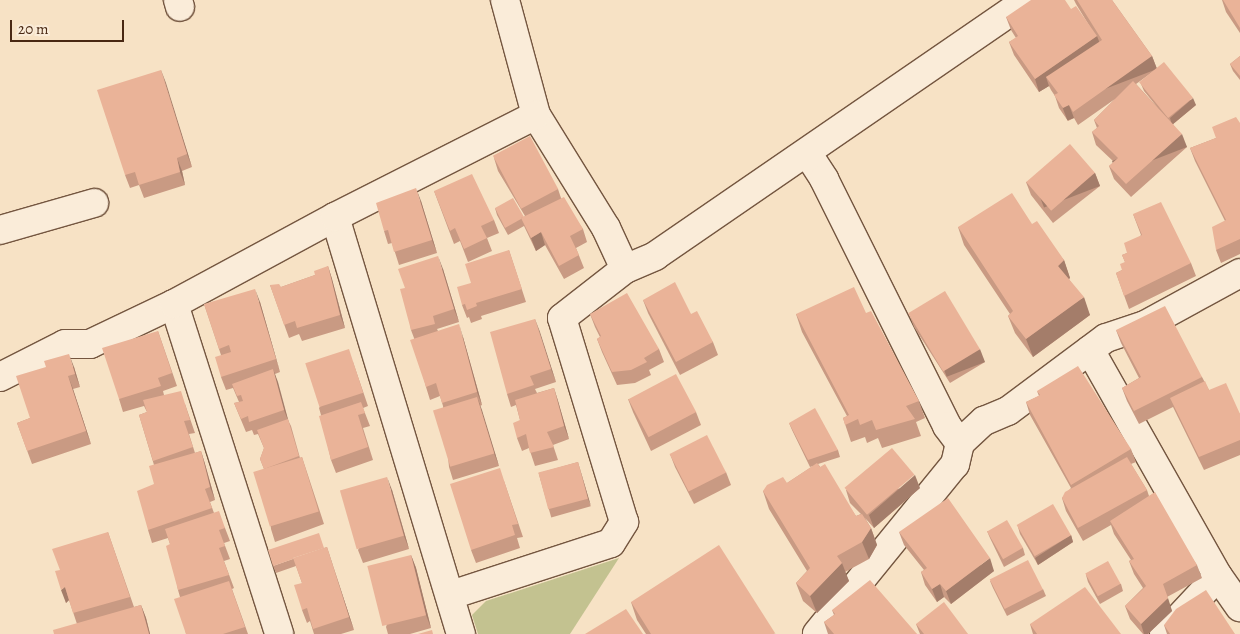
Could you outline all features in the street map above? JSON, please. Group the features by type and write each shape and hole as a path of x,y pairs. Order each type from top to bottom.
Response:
{"street":[{"path":"505,0 536,115 606,228 625,269"},
{"path":"451,594 611,543 624,522 562,318 625,269 655,256 808,154 1027,0"},
{"path":"0,377 66,344 90,344 174,304 335,217 536,115"},
{"path":"808,154 824,179 947,426 960,443"},
{"path":"0,230 94,203"},
{"path":"335,217 451,594 461,634"},
{"path":"817,634 955,464 960,443 984,422 1008,411 1106,338 1145,325 1240,273"},
{"path":"174,304 279,634"},
{"path":"1090,350 1218,576 1240,607"},
{"path":"1164,634 1218,576"}],"shaded area":[{"path":"619,558 570,634 478,634 472,615 486,601"}],"building":[{"path":"1031,0 1065,0 1071,9 1076,6 1097,36 1035,79 1009,42 1018,36 1006,17"},
{"path":"1077,0 1112,0 1152,56 1073,112 1069,105 1063,108 1054,95 1058,93 1046,77 1102,40"},
{"path":"1223,0 1240,0 1240,28"},
{"path":"1240,56 1240,76 1230,64"},
{"path":"1164,62 1193,98 1168,118 1139,82"},
{"path":"161,70 187,154 177,158 180,172 139,185 135,172 125,175 97,90"},
{"path":"1133,81 1182,134 1126,184 1109,166 1118,158 1092,132 1099,126 1094,120"},
{"path":"1236,117 1240,123 1240,239 1216,250 1212,227 1226,220 1190,148 1216,138 1212,127"},
{"path":"530,136 558,189 521,209 493,156"},
{"path":"1070,144 1095,173 1051,211 1026,182"},
{"path":"472,174 494,220 481,226 487,238 464,249 455,228 450,231 434,191"},
{"path":"416,188 432,240 394,252 388,230 384,231 376,203"},
{"path":"1012,193 1032,224 1037,221 1064,260 1058,266 1084,297 1026,339 1008,316 1013,311 958,227"},
{"path":"564,197 583,229 570,236 579,255 559,266 541,232 531,238 521,218"},
{"path":"513,198 524,217 505,228 495,208"},
{"path":"1161,202 1191,263 1124,296 1116,273 1122,270 1120,264 1125,262 1122,255 1127,253 1124,243 1142,235 1133,214"},
{"path":"509,250 522,289 476,303 477,306 467,310 465,304 462,305 457,287 471,283 465,264"},
{"path":"438,256 454,309 433,316 435,324 411,330 400,289 405,288 398,269"},
{"path":"328,266 340,315 297,328 295,321 284,325 270,285 279,284 281,287 315,275 314,271"},
{"path":"675,282 691,314 697,311 713,342 676,362 643,300"},
{"path":"854,287 866,313 871,311 919,401 906,406 915,419 876,430 872,420 860,425 858,419 845,425 843,418 849,415 796,314"},
{"path":"255,289 276,359 221,377 215,357 231,352 229,345 219,349 204,304"},
{"path":"945,291 980,349 943,371 908,313"},
{"path":"627,293 659,349 644,358 647,362 631,370 612,372 597,339 601,336 590,314"},
{"path":"1165,306 1202,377 1134,411 1122,388 1141,377 1116,330"},
{"path":"535,319 551,369 530,376 534,385 507,394 490,332"},
{"path":"459,324 477,392 442,403 436,383 426,387 410,340"},
{"path":"158,331 172,373 158,378 161,386 119,399 102,348"},
{"path":"349,349 363,393 319,407 305,363"},
{"path":"69,354 75,374 68,376 86,431 27,451 17,423 30,418 16,376 46,367 44,361"},
{"path":"1078,366 1131,449 1071,485 1026,402 1040,395 1037,391"},
{"path":"273,369 284,410 249,422 248,416 241,419 234,403 243,401 241,395 237,396 232,384"},
{"path":"676,374 696,412 649,437 628,399"},
{"path":"1205,381 1209,390 1226,383 1240,414 1240,440 1199,457 1170,398"},
{"path":"554,388 564,426 547,432 554,447 530,453 526,434 517,438 513,423 520,420 515,400"},
{"path":"181,391 190,420 184,421 193,447 153,461 139,415 147,412 143,400"},
{"path":"477,397 494,453 450,467 433,410"},
{"path":"361,402 365,413 358,415 368,447 331,460 319,416"},
{"path":"815,408 838,450 808,460 789,423"},
{"path":"288,419 299,456 264,469 260,459 264,448 257,430"},
{"path":"707,435 726,472 689,491 670,454"},
{"path":"892,448 914,475 867,515 845,488"},
{"path":"201,451 210,487 205,489 212,508 148,530 137,491 154,484 149,466"},
{"path":"302,457 319,512 270,526 253,472"},
{"path":"1127,457 1147,490 1078,528 1062,498 1065,492"},
{"path":"578,462 588,499 548,509 538,473"},
{"path":"817,463 820,467 825,464 856,516 862,514 871,528 862,542 837,556 842,563 810,596 796,583 810,568 763,491 767,485 783,477 787,483"},
{"path":"500,468 518,524 512,525 515,535 471,550 450,484"},
{"path":"387,477 404,536 357,549 340,491"},
{"path":"1155,492 1197,565 1163,584 1168,598 1141,624 1125,606 1146,586 1129,561 1134,559 1110,521"},
{"path":"948,498 990,558 946,591 940,584 932,589 921,572 927,568 899,532"},
{"path":"1053,504 1071,535 1035,556 1017,525"},
{"path":"219,511 225,528 219,530 225,546 219,548 229,575 178,590 166,546 170,544 165,529"},
{"path":"1007,520 1023,548 1003,559 987,532"},
{"path":"108,532 130,597 73,613 65,587 61,590 55,571 60,570 52,549"},
{"path":"319,533 324,548 273,566 268,550"},
{"path":"719,545 775,633 651,634 631,602"},
{"path":"327,547 349,617 313,629 307,608 302,610 294,585 302,583 293,558"},
{"path":"411,555 426,615 382,626 367,566"},
{"path":"1028,560 1043,589 1005,609 990,580"},
{"path":"1108,561 1121,584 1098,596 1085,574"},
{"path":"870,580 917,634 834,634 824,622 835,614 832,610"},
{"path":"229,581 245,627 223,634 186,634 174,599"},
{"path":"1085,587 1121,634 1037,634 1030,624"},
{"path":"1206,590 1235,634 1170,634 1164,625 1176,609"},
{"path":"944,602 968,634 924,634 916,624"},
{"path":"141,605 149,634 54,634 53,630"},
{"path":"626,609 643,634 585,634"},
{"path":"432,630 433,634 418,634"}]}
